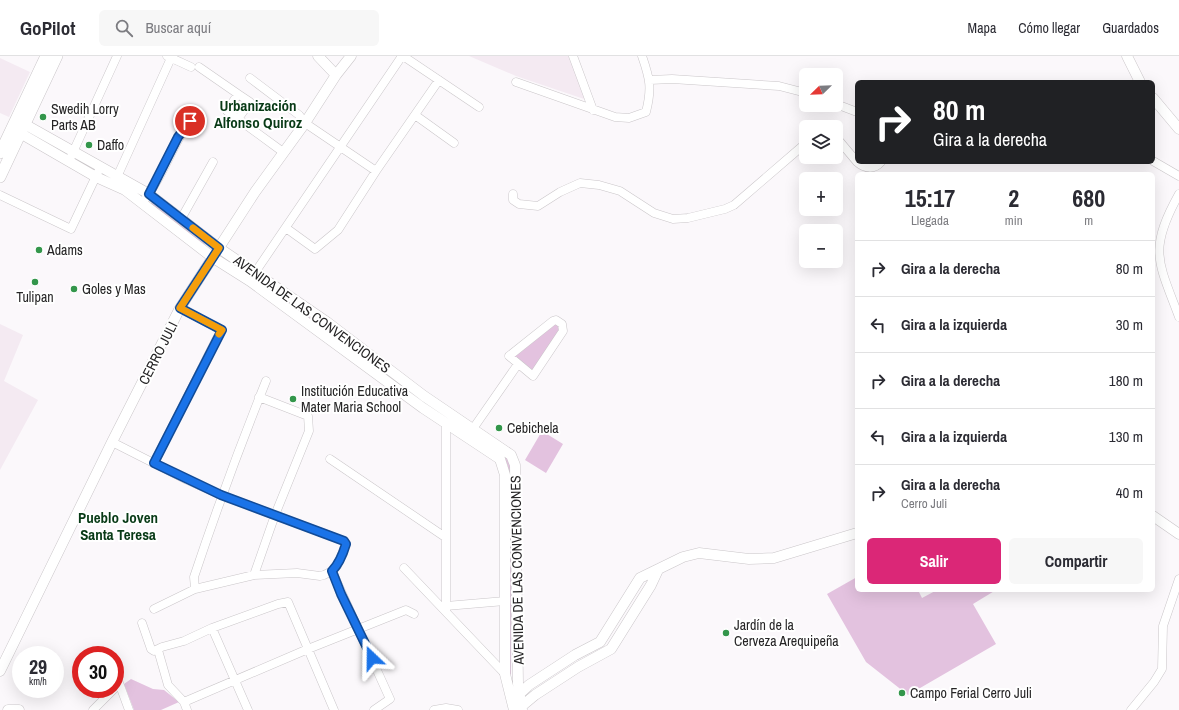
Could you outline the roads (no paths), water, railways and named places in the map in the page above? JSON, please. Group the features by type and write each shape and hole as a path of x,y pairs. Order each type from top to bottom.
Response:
{"main road":[{"path":"0,177 18,126 46,56"},
{"path":"0,154 18,126 57,56"}],"street":[{"path":"71,157 117,56"},
{"path":"318,56 336,75"},
{"name":"CERRO JULI","path":"0,671 112,442 180,308 212,257 283,152 305,123 336,75 351,56"},
{"path":"252,276 403,56 479,107"},
{"path":"573,56 593,110"},
{"path":"516,82 593,110 623,118 642,115 646,112 648,106 650,80 642,56"},
{"path":"1127,56 1139,80"},
{"path":"117,177 169,57 190,66"},
{"path":"199,67 250,102 238,119"},
{"path":"250,78 299,115 305,123 376,171"},
{"path":"650,80 672,79 779,86 799,91"},
{"path":"286,228 315,249 338,230 376,171 439,80"},
{"path":"238,94 227,111 283,152"},
{"path":"1155,100 1179,129"},
{"path":"843,107 855,111"},
{"path":"414,115 454,143"},
{"path":"142,203 149,194 178,137 190,121"},
{"name":"AVENIDA DE LAS CONVENCIONES","path":"18,126 98,172 125,190 212,257 252,276 374,358 424,396 500,459 504,469 505,674 516,706"},
{"path":"843,145 855,160"},
{"path":"513,194 512,200 519,204 538,206 573,185 586,184 620,191 654,213 673,218 688,218 725,209 734,205 799,149"},
{"path":"181,219 213,162"},
{"path":"1155,163 1179,176"},
{"path":"859,164 863,167 868,168 878,166 880,164"},
{"name":"AVENIDA DE LAS CONVENCIONES","path":"98,172 117,177 149,194 368,367 446,424 470,433 508,452 511,455 515,465 516,706"},
{"path":"0,195 71,228 98,172"},
{"path":"1179,194 1166,216 1160,235 1158,255 1160,269 1179,317"},
{"path":"154,463 222,330 180,308"},
{"path":"553,321 560,322 563,331 534,376 518,364 509,356 553,321"},
{"path":"368,367 374,358"},
{"path":"470,433 518,364"},
{"path":"195,589 194,577 221,495 266,381"},
{"path":"254,575 275,515 309,431 308,416 260,397"},
{"path":"446,424 446,609"},
{"path":"112,442 221,495 344,541 346,544 337,566 332,571 320,576 297,573 254,575 195,589 154,609"},
{"path":"330,459 445,537"},
{"path":"1155,517 1179,534"},
{"path":"516,706 529,685 575,655 600,642 640,578 649,573 683,557 699,553 749,559 774,558 855,534"},
{"path":"404,568 446,609 505,674"},
{"path":"516,706 578,667 611,649 647,592 658,570"},
{"path":"332,571 341,594 360,630 390,699 374,710"},
{"path":"1131,710 1154,682 1162,669 1163,626 1179,578"},
{"path":"446,609 505,601"},
{"path":"142,623 152,651 198,636 212,628 278,604 288,602 334,710"},
{"path":"158,650 168,685 185,706 234,681 406,610 414,614"},
{"path":"212,628 248,710"},
{"path":"93,710 105,698"},
{"path":"122,698 129,710"},
{"path":"434,710 446,708 458,710"},
{"path":"8,710 19,710"}],"place":[{"name":"Swedih Lorry Parts AB","path":"43,117"},
{"name":"Daffo","path":"89,145"},
{"name":"Adams","path":"39,250"},
{"name":"Tulipan","path":"35,282"},
{"name":"Goles y Mas","path":"74,289"},
{"name":"Institución Educativa Mater Maria School","path":"293,399"},
{"name":"Cebichela","path":"499,428"},
{"name":"Jardín de la Cerveza Arequipeña","path":"726,633"},
{"name":"Campo Ferial Cerro Juli","path":"902,693"}],"district":[{"name":"Urbanización Alfonso Quiroz","path":"258,114"},
{"name":"Pueblo Joven Santa Teresa","path":"118,526"}]}
